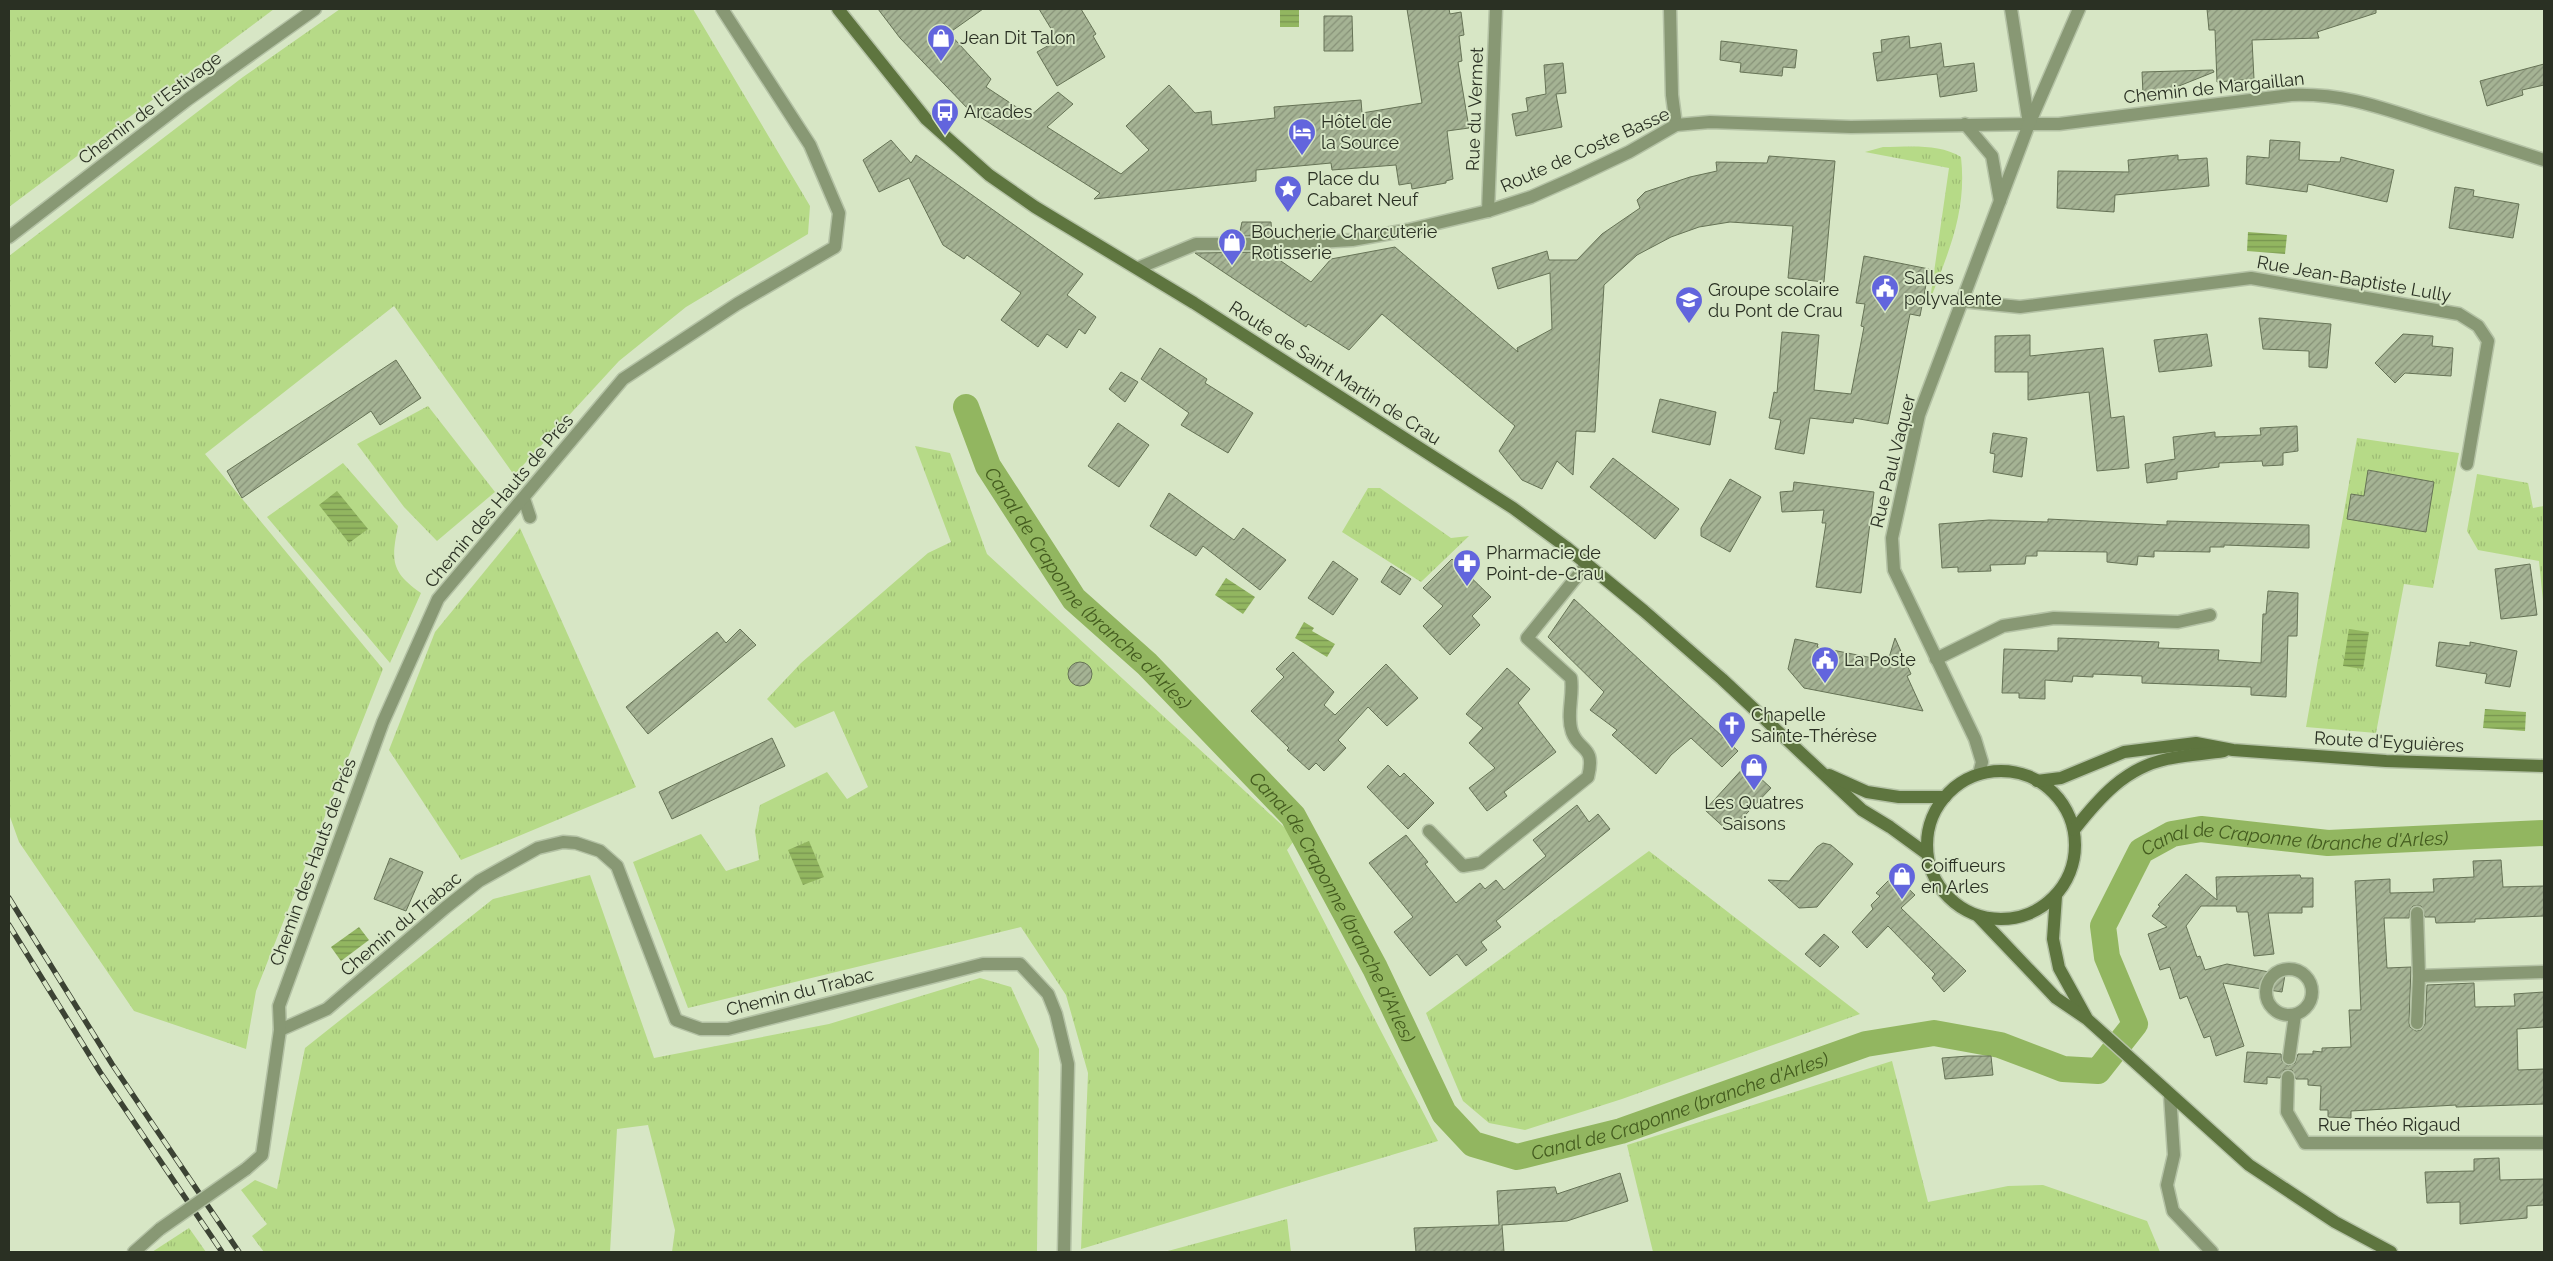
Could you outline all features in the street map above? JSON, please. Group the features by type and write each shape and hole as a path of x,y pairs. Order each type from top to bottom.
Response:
{"main road":[{"name":"Route de Saint Martin de Crau","path":"838,9 926,120 989,175 1035,207 1138,268 1513,508 1587,564 1715,673 1862,810 1928,854"},
{"name":"Route d'Eyguières","path":"2037,781 2061,778 2124,752 2196,743 2233,750 2386,761 2544,766"},
{"name":"Route d'Eyguières","path":"2074,830 2101,795 2134,770 2166,759 2233,750"},
{"name":"Route de Saint Martin de Crau","path":"1818,769 1867,792 1899,797 1945,798"},
{"path":"1999,771 2019,773 2037,781 2058,798 2067,810 2074,830 2075,853 2069,876 2056,896 2040,909 2020,917 1999,919 1978,916 1960,907 1944,892 1933,875 1928,854 1928,834 1934,815 1945,798 1964,781 1979,774 1999,771"},
{"path":"2056,896 2053,939 2059,968 2091,1023"},
{"path":"1978,916 2056,998 2091,1023 2249,1165 2335,1222 2391,1252"}],"street":[{"name":"Chemin de l'Estivage","path":"9,237 187,100 315,9"},
{"name":"Chemin des Hauts de Prés","path":"134,1252 160,1229 246,1169 262,1155 280,1030 279,1006 383,722 438,599 624,379 737,304 835,247 839,213 810,145 722,9"},
{"name":"Rue du Vermet","path":"1488,211 1496,9"},
{"path":"1670,9 1672,95 1676,125"},
{"path":"2012,9 2029,124"},
{"path":"2029,124 2079,9"},
{"name":"Chemin de Margaillan","path":"2029,124 2059,124 2291,95 2320,94 2362,102 2544,160"},
{"name":"Route de Coste Basse","path":"1138,268 1196,244 1284,244 1352,240 1408,230 1488,211 1531,197 1574,178 1629,152 1676,125 1710,122 1851,128 2029,124"},
{"path":"1965,124 1992,156 1997,173 2000,203"},
{"name":"Rue Paul Vaquer","path":"1979,774 1982,762 1975,739 1894,570 1892,538 1919,415 1960,301 2000,203 2029,124"},
{"name":"Rue Jean-Baptiste Lully","path":"1960,301 2020,307 2251,278 2459,314 2478,326 2488,341 2467,464"},
{"path":"524,499 530,518"},
{"path":"1429,831 1463,866 1481,863 1588,777 1591,766 1588,752 1572,733 1570,708 1573,687 1572,678 1527,638 1587,564"},
{"path":"1936,659 2003,626 2054,618 2178,622 2210,615"},
{"name":"Chemin du Trabac","path":"280,1030 327,1009 479,881 538,848 563,842 589,846 611,859 617,866 676,1020 701,1029 728,1029 982,964 1020,964 1048,994 1056,1014 1068,1064 1064,1252"},
{"path":"2417,913 2419,976 2417,1023"},
{"path":"2419,976 2544,972"},
{"path":"2289,1058 2295,1015"},
{"name":"Rue Théo Rigaud","path":"2288,1077 2287,1112 2305,1143 2544,1143"},
{"path":"2170,1095 2174,1155 2167,1184 2173,1211 2212,1252"}],"green space":[{"path":"9,9 274,9 9,207"},
{"path":"340,9 693,9 810,206 808,234 686,307 619,361 514,475 394,306 205,454 383,669 256,991 246,1049 134,1011 19,842 9,814 9,256 243,77"},
{"path":"1913,146 1933,148 1961,157 1962,177 1959,213 1950,247 1930,300 1949,168 1865,152 1883,147"},
{"path":"428,406 495,492 437,541 404,507 357,444"},
{"path":"2357,438 2459,453 2433,588 2404,584 2376,733 2306,727"},
{"path":"915,446 950,453 987,554 1296,838 1287,850 1438,1141 1081,1249 1088,1073 1066,995 1021,927 688,1008 633,862 701,834 726,871 759,860 755,831 760,805 827,772 847,799 868,787 834,711 795,728 767,699 801,663 928,553 951,542"},
{"path":"343,463 398,526 394,548 396,565 404,579 421,593 390,663 267,517"},
{"path":"2477,474 2528,483 2533,508 2544,506 2544,611 2539,561 2478,550 2467,531"},
{"path":"1368,488 1380,488 1451,538 1469,536 1421,582 1342,532"},
{"path":"520,528 636,787 461,860 389,750 435,632"},
{"path":"1649,851 1860,1014 1622,1099 1525,1130 1489,1123 1463,1101 1426,1013"},
{"path":"590,875 654,1058 829,1024 980,978 1011,987 1039,1049 1037,1252 672,1252 675,1230 648,1125 617,1129 610,1252 264,1252 252,1236 267,1224 241,1190 255,1180 277,1189 305,1048 493,899"},
{"path":"1892,1061 1928,1202 2008,1186 2043,1185 2147,1221 2160,1252 1653,1252 1627,1145"},
{"path":"1287,1219 1291,1252 1164,1252"},
{"path":"189,1228 206,1252 152,1252"}],"shaded area":[{"path":"1280,9 1299,9 1299,27 1280,27"},
{"path":"2248,232 2287,235 2285,254 2247,251"},
{"path":"337,491 368,529 349,543 319,505"},
{"path":"1226,578 1255,597 1243,614 1215,595"},
{"path":"1304,622 1314,628 1312,631 1335,644 1327,657 1295,638"},
{"path":"2349,629 2369,632 2363,669 2343,666"},
{"path":"2485,709 2526,712 2525,731 2483,728"},
{"path":"809,841 824,877 803,885 788,850"},
{"path":"359,927 369,940 341,961 331,947"}],"building":[{"path":"878,9 983,9 949,33 991,79 986,87 1030,116 1058,92 1073,104 1047,127 1121,174 1149,150 1126,126 1169,85 1195,113 1211,111 1212,125 1275,118 1274,107 1361,100 1362,113 1422,103 1407,9 1449,9 1450,14 1461,12 1464,35 1459,36 1462,61 1458,62 1469,128 1447,131 1453,179 1446,181 1446,183 1412,189 1411,183 1399,185 1396,165 1332,170 1331,163 1256,170 1256,181 1094,199 1100,193 969,110 900,38"},
{"path":"1039,9 1081,9 1096,34 1093,36 1105,57 1057,86 1037,52 1058,40"},
{"path":"2207,9 2376,9 2376,13 2317,32 2319,38 2252,40 2254,79 2217,82 2215,30 2209,30"},
{"path":"1324,16 1352,16 1353,51 1324,51"},
{"path":"1909,36 1910,48 1941,43 1944,67 1974,63 1977,91 1940,97 1937,74 1877,81 1873,53 1882,52 1881,40"},
{"path":"1721,41 1797,50 1795,68 1783,67 1782,76 1740,72 1741,63 1720,60"},
{"path":"1563,63 1566,93 1556,94 1562,127 1516,136 1512,114 1528,111 1526,98 1546,94 1544,65"},
{"path":"2544,64 2544,85 2522,90 2523,95 2487,106 2480,81"},
{"path":"2213,70 2214,72 2169,90 2143,94 2142,72"},
{"path":"891,140 911,163 916,155 1083,274 1067,295 1096,317 1085,334 1079,329 1067,348 1047,334 1038,347 1001,320 1021,293 967,255 964,259 943,245 909,178 879,192 863,160"},
{"path":"2270,140 2300,142 2299,160 2340,162 2341,157 2394,170 2387,202 2308,184 2307,192 2246,184 2247,156 2269,158"},
{"path":"2178,155 2178,160 2207,158 2209,186 2115,195 2114,212 2057,208 2058,171 2129,172 2128,160"},
{"path":"1769,156 1835,161 1824,282 1788,278 1793,226 1730,222 1699,227 1671,237 1637,255 1604,285 1595,432 1576,431 1573,475 1557,461 1542,489 1522,480 1499,451 1515,426 1382,314 1349,350 1308,324 1306,327 1195,253 1268,252 1311,282 1331,259 1395,247 1518,352 1517,348 1552,329 1550,273 1498,289 1492,268 1547,251 1549,260 1577,260 1602,234 1640,208 1637,200 1645,192 1690,177 1717,171 1716,162 1767,163"},
{"path":"2455,187 2474,190 2473,196 2519,204 2513,238 2449,228"},
{"path":"1242,222 1271,222 1272,236 1239,236"},
{"path":"1864,256 1929,269 1920,316 1910,314 1888,424 1854,418 1853,423 1810,418 1804,454 1775,449 1781,420 1769,418 1774,392 1777,393 1782,332 1819,335 1814,390 1851,394 1864,327 1861,326 1865,304 1856,303"},
{"path":"2259,318 2331,324 2327,368 2309,367 2309,351 2263,349"},
{"path":"2207,334 2212,366 2159,372 2154,340"},
{"path":"2403,334 2433,336 2432,346 2453,348 2451,376 2405,373 2395,383 2375,363"},
{"path":"2030,335 2030,356 2103,348 2111,418 2124,416 2129,468 2097,471 2089,392 2028,400 2028,372 1995,372 1995,336"},
{"path":"1160,348 1207,379 1205,383 1253,413 1228,453 1181,425 1189,413 1141,379"},
{"path":"396,360 421,398 380,425 371,411 242,498 227,471"},
{"path":"1121,372 1138,382 1125,402 1109,389"},
{"path":"1660,399 1716,412 1710,445 1652,432"},
{"path":"1118,423 1149,445 1119,487 1088,466"},
{"path":"2297,426 2298,451 2283,453 2283,465 2263,466 2262,461 2219,463 2219,467 2177,472 2177,479 2147,483 2145,464 2175,459 2173,437 2215,432 2215,437 2261,435 2260,428"},
{"path":"1993,433 2027,438 2022,477 1993,472 1995,454 1990,453"},
{"path":"1613,458 1679,509 1655,539 1590,487"},
{"path":"2368,470 2434,482 2426,532 2347,519 2351,494 2364,496"},
{"path":"1730,479 1761,497 1730,552 1701,536 1701,528"},
{"path":"1794,482 1874,492 1861,593 1816,587 1826,523 1822,523 1824,510 1782,512 1780,492 1793,491"},
{"path":"1169,493 1234,540 1243,528 1286,560 1260,590 1203,546 1196,556 1150,526"},
{"path":"2048,519 2167,525 2167,521 2309,525 2309,548 2224,545 2224,547 2210,547 2210,552 2154,551 2154,557 2138,556 2137,565 2107,562 2107,552 2037,551 2037,556 2026,556 2025,564 1990,565 1991,571 1958,572 1958,567 1942,568 1939,524 1989,520 2048,522"},
{"path":"1452,559 1491,597 1472,616 1480,625 1450,655 1423,626 1443,606 1423,588"},
{"path":"1333,561 1358,579 1333,615 1308,598"},
{"path":"2530,564 2537,615 2501,619 2495,569"},
{"path":"1391,566 1411,579 1400,595 1381,582"},
{"path":"2268,591 2298,593 2297,636 2288,636 2286,697 2251,695 2251,687 2142,683 2142,676 2093,674 2093,677 2073,676 2072,682 2045,680 2045,699 2019,698 2019,693 2002,693 2004,649 2058,651 2058,638 2159,642 2158,648 2219,650 2218,660 2261,663 2263,614 2266,614"},
{"path":"1574,599 1738,751 1722,767 1691,738 1671,755 1656,774 1612,735 1617,730 1590,710 1604,692 1548,637"},
{"path":"740,629 756,645 648,734 626,707 717,632 726,643"},
{"path":"1895,638 1911,674 1907,676 1923,711 1804,688 1788,669 1795,639 1818,644 1817,647 1888,661"},
{"path":"2439,642 2470,646 2470,642 2517,651 2510,687 2485,683 2487,674 2436,666"},
{"path":"1293,652 1334,692 1324,705 1335,715 1386,664 1418,698 1387,726 1368,707 1338,740 1346,748 1324,771 1316,763 1309,770 1287,750 1289,748 1251,711 1284,677 1276,669"},
{"path":"1080,662 1088,666 1092,674 1088,682 1080,686 1072,682 1068,674 1072,666"},
{"path":"1507,668 1530,689 1518,703 1556,752 1504,792 1507,796 1487,811 1469,788 1495,768 1469,743 1483,728 1466,714"},
{"path":"772,738 785,766 672,819 659,792"},
{"path":"1388,765 1400,777 1404,773 1434,803 1408,829 1367,787"},
{"path":"1746,765 1771,788 1729,832 1705,810"},
{"path":"1577,805 1589,822 1598,814 1610,829 1496,921 1501,927 1481,942 1487,950 1466,966 1457,954 1430,976 1394,932 1413,917 1369,863 1406,835 1428,862 1425,864 1456,903 1480,883 1485,889 1496,880 1504,890 1546,856 1533,840"},
{"path":"1823,843 1831,845 1853,864 1817,907 1799,908 1768,880 1789,881 1817,847"},
{"path":"390,858 423,872 406,911 374,899"},
{"path":"2501,860 2503,887 2544,886 2544,916 2475,919 2475,922 2436,923 2435,917 2425,917 2421,906 2413,906 2410,910 2409,918 2384,918 2387,968 2411,967 2409,1023 2410,1027 2416,1031 2421,1030 2425,1024 2427,985 2474,983 2475,1007 2515,1006 2514,994 2544,992 2544,1027 2517,1029 2518,1070 2544,1069 2544,1104 2456,1107 2456,1105 2351,1111 2351,1118 2328,1117 2328,1110 2320,1110 2321,1086 2308,1085 2308,1079 2296,1079 2292,1070 2284,1070 2280,1078 2267,1077 2267,1084 2244,1082 2247,1052 2281,1054 2282,1061 2288,1066 2295,1063 2298,1054 2313,1054 2313,1051 2322,1052 2322,1048 2351,1047 2349,1010 2361,1010 2355,881 2390,879 2390,893 2434,892 2433,879 2474,877 2473,861"},
{"path":"2186,874 2217,900 2216,877 2300,875 2301,878 2313,878 2313,907 2302,907 2302,913 2268,913 2274,954 2254,956 2248,912 2237,912 2236,906 2201,906 2186,926 2197,957 2200,956 2205,970 2227,964 2285,975 2282,992 2223,983 2244,1046 2216,1056 2210,1036 2204,1038 2187,996 2180,999 2170,967 2160,970 2148,934 2167,927 2152,916 2160,906 2158,905"},
{"path":"1894,875 1915,895 1901,908 1966,971 1944,992 1932,978 1935,974 1888,926 1867,948 1852,932 1873,909 1871,905 1880,896 1876,893"},
{"path":"1824,934 1839,947 1820,967 1805,954"},
{"path":"1991,1056 1993,1075 1945,1079 1942,1058"},
{"path":"2499,1158 2500,1180 2544,1179 2544,1205 2527,1206 2527,1218 2460,1224 2460,1202 2427,1203 2425,1172 2474,1171 2474,1159"},
{"path":"1620,1173 1628,1201 1567,1221 1502,1225 1504,1252 1416,1252 1414,1228 1499,1225 1497,1191 1555,1187 1557,1194"}],"waterway":[{"name":"Canal de Craponne (branche d'Arles)","path":"966,407 988,466 1074,599 1147,664 1293,816 1375,968 1444,1113 1473,1144 1517,1157 1621,1131 1866,1044 1934,1033 2000,1045 2063,1069 2098,1071 2135,1024 2107,957 2103,926 2141,851 2172,834 2201,829 2328,843 2544,833"}],"railway":[{"path":"9,898 112,1064 239,1252"},
{"path":"9,925 100,1072 222,1252"}],"place":[{"name":"Jean Dit Talon","path":"941,62"},
{"name":"Arcades","path":"945,136"},
{"name":"Hôtel de la Source","path":"1302,156"},
{"name":"Place du Cabaret Neuf","path":"1288,213"},
{"name":"Boucherie Charcuterie Rotisserie","path":"1232,266"},
{"name":"Salles polyvalente","path":"1885,312"},
{"name":"Groupe scolaire du Pont de Crau","path":"1689,324"},
{"name":"Pharmacie de Point-de-Crau","path":"1467,587"},
{"name":"La Poste","path":"1825,684"},
{"name":"Chapelle Sainte-Thérèse","path":"1732,749"},
{"name":"Les Quatres Saisons","path":"1754,791"},
{"name":"Coiffueurs en Arles","path":"1902,900"}]}
